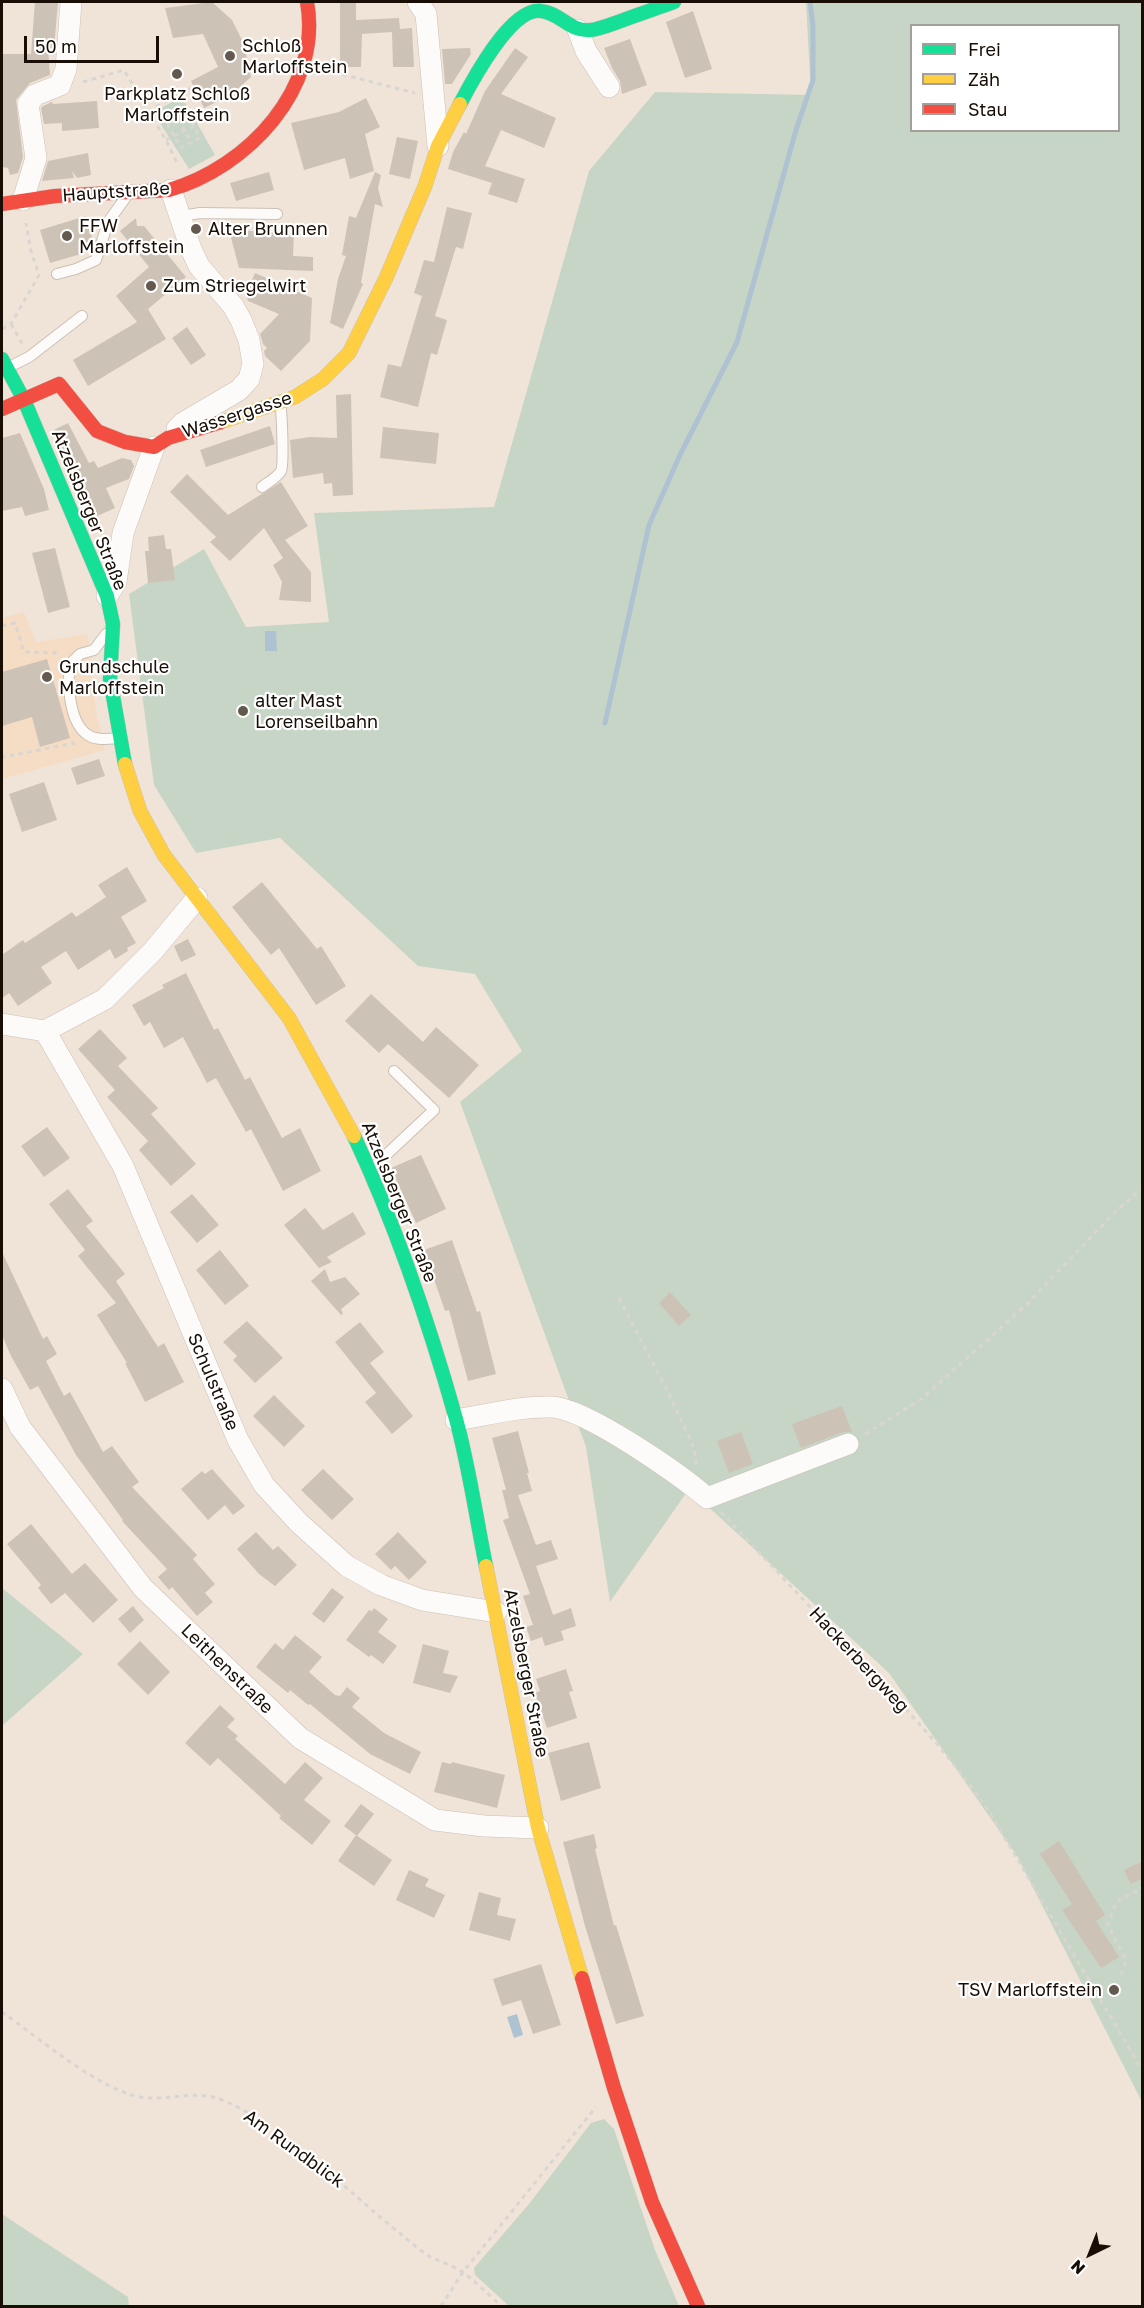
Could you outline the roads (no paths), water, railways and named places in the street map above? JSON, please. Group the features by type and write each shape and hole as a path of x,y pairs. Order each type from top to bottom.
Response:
{"street":[{"path":"23,200 36,158 28,104 35,95 60,85 66,69 71,2"},
{"name":"Hauptstraße","path":"2,204 72,195 171,190 216,171 249,145 280,110 305,64 311,31 307,2"},
{"name":"Wassergasse","path":"418,2 426,14 438,146"},
{"path":"609,87 586,51 578,30 594,30 675,2"},
{"name":"Wassergasse","path":"24,400 59,384 97,430 125,442 161,442 295,397 323,379 349,353 386,278 425,186 438,146 471,83 507,30 521,17 539,10 550,13 578,30"},
{"path":"107,596 116,582 123,534 161,442 183,423 239,390 249,379 253,364 249,340 241,320 199,266 171,190"},
{"name":"Atzelsberger Straße","path":"4,364 24,400 107,596 113,624 110,680 126,770 140,811 164,855 289,1018 345,1117 370,1170 416,1293 456,1420 538,1828 614,2088 652,2202 698,2307"},
{"path":"2,409 24,400"},
{"path":"2,1024 45,1031 105,999 153,951 197,898"},
{"name":"Schulstraße","path":"45,1031 123,1166 238,1440 264,1485 299,1523 347,1566 381,1585 422,1600 496,1612"},
{"name":"Leithenstraße","path":"2,1389 20,1427 143,1588 300,1738 435,1820 484,1826 538,1828"},
{"path":"456,1420 530,1408 554,1407 566,1410 607,1430 701,1492 848,1444"}],"lane":[{"path":"57,274 96,260 108,222 127,194"},
{"path":"181,216 200,213 277,214"},
{"path":"4,364 29,357 82,316"},
{"path":"262,487 280,473 282,466 280,435 283,418 280,402"},
{"path":"113,624 94,650 80,654 70,664 68,674 76,723 87,735 100,739 120,738"},
{"path":"370,1170 434,1110 394,1071"}],"water":[{"path":"265,631 276,631 277,651 265,651"},
{"path":"517,2014 523,2035 514,2038 507,2017"}],"waterway":[{"path":"605,723 649,525 680,455 737,342 796,130 813,80 813,26 810,2"}],"place":[{"name":"Schloß Marloffstein","path":"230,56"},
{"name":"Parkplatz Schloß Marloffstein","path":"177,74"},
{"name":"Alter Brunnen","path":"196,229"},
{"name":"FFW Marloffstein","path":"67,236"},
{"name":"Zum Striegelwirt","path":"151,286"},
{"name":"Grundschule Marloffstein","path":"47,677"},
{"name":"alter Mast Lorenseilbahn","path":"243,711"},
{"name":"TSV Marloffstein","path":"1114,1990"}]}
